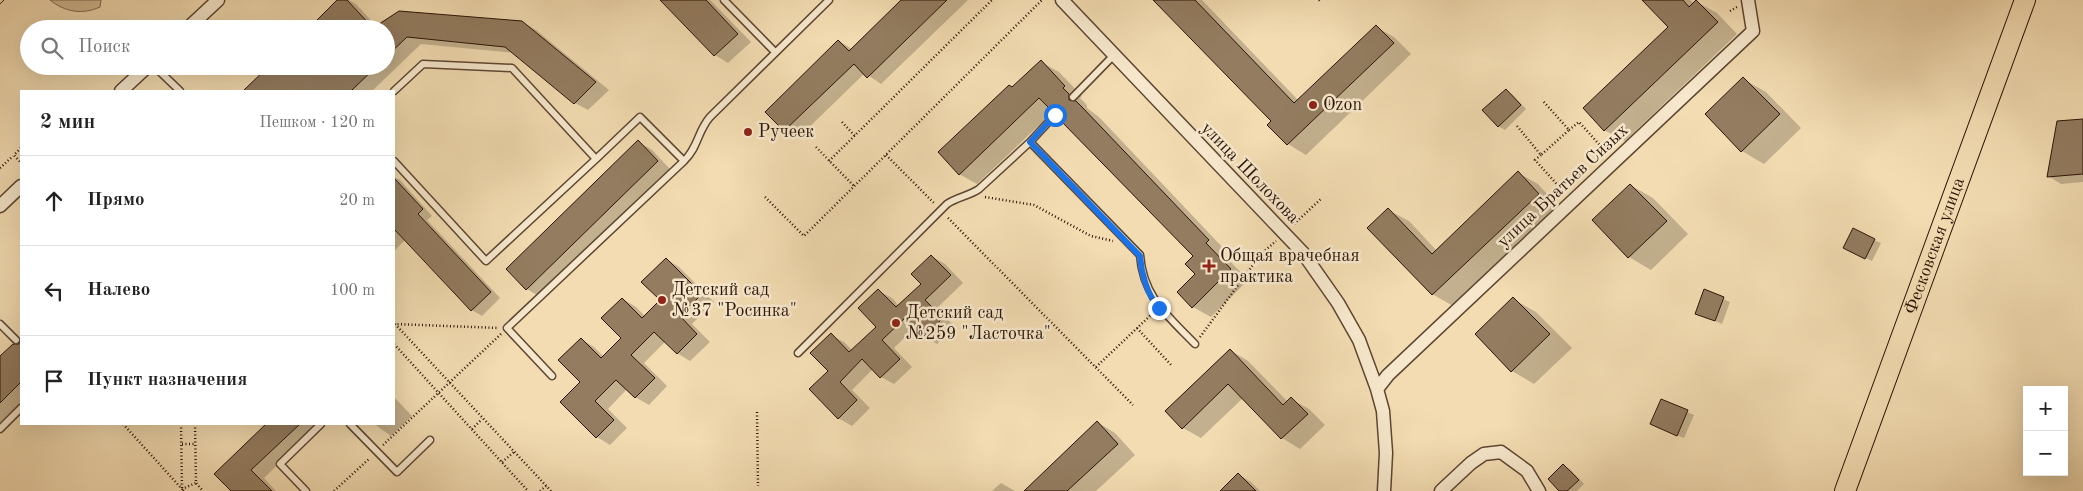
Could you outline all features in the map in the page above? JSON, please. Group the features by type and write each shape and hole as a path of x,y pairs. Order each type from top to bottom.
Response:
{"main road":[{"name":"Фесковская улица","path":"1845,491 2025,0"}],"street":[{"path":"197,20 218,0"},
{"name":"улица Шолохова","path":"1062,0 1303,253 1321,276 1351,323 1377,389 1383,411 1386,453 1384,491"},
{"name":"улица Братьев Сизых","path":"1377,389 1388,374 1753,31 1748,0"},
{"path":"122,90 138,75"},
{"path":"0,206 20,187"},
{"path":"1441,491 1471,462 1484,454 1501,452 1512,458 1527,471 1539,491"}],"lane":[{"path":"724,0 775,52"},
{"path":"552,376 508,328 684,161 694,149 701,129 710,116 829,0"},
{"path":"1073,97 1114,55"},
{"path":"395,91 424,64 512,68 596,159"},
{"path":"163,75 179,90"},
{"path":"798,352 941,210 956,198 971,195 1030,142 1055,115"},
{"path":"395,162 486,261 640,117 684,161"},
{"path":"1030,142 1140,256 1141,270 1155,303 1195,344"},
{"path":"0,324 16,340"},
{"path":"0,429 20,409"},
{"path":"306,491 280,464 320,425"},
{"path":"351,425 396,472 430,440"}],"path":[{"path":"829,161 992,0"},
{"path":"765,197 804,236 1042,0"},
{"path":"1543,101 1569,130"},
{"path":"842,122 855,136"},
{"path":"1572,202 1535,160 1579,122 1614,162"},
{"path":"1517,126 1542,155"},
{"path":"816,148 854,186"},
{"path":"0,168 20,149"},
{"path":"14,155 20,162"},
{"path":"886,155 1133,405"},
{"path":"971,195 1034,204 1091,236 1131,246"},
{"path":"1195,344 1261,254"},
{"path":"1096,367 1159,308"},
{"path":"395,323 508,328"},
{"path":"395,324 551,491"},
{"path":"334,491 508,328"},
{"path":"1137,328 1172,366"},
{"path":"395,345 528,491"},
{"path":"757,412 758,486"},
{"path":"472,429 482,419"},
{"path":"123,425 183,490"},
{"path":"181,425 183,490"},
{"path":"195,425 196,484 203,491"},
{"path":"182,444 195,444"},
{"path":"502,462 514,452"},
{"path":"183,490 196,484"},
{"path":"540,491 546,486"}],"shaded area":[{"path":"50,0 101,0 100,7 87,11 74,11 68,10"}],"building":[{"path":"337,0 347,0 366,20 317,20"},
{"path":"660,0 706,0 738,34 714,56"},
{"path":"901,0 947,0 867,78 854,64 784,131 765,112 838,40 849,51"},
{"path":"1153,0 1195,0 1294,103 1376,25 1394,43 1287,145 1267,125 1271,121"},
{"path":"1642,0 1683,0 1689,7 1696,0 1718,22 1604,131 1583,108 1668,27"},
{"path":"399,11 522,21 596,82 574,104 505,47 407,37 395,48 395,20 385,20"},
{"path":"1041,60 1065,86 1063,88 1069,94 1069,100 1076,101 1081,106 1209,240 1206,243 1231,269 1192,308 1177,292 1195,274 1185,264 1193,256 1059,119 1059,112 1056,110 1052,111 1039,98 959,175 938,152 1009,85 1012,87"},
{"path":"260,75 368,75 352,90 244,90"},
{"path":"1743,77 1780,114 1741,152 1705,114"},
{"path":"1506,89 1521,105 1498,127 1482,110"},
{"path":"2083,119 2083,174 2047,177 2057,121"},
{"path":"638,140 658,161 526,290 506,269"},
{"path":"1518,171 1539,194 1432,295 1367,228 1388,208 1432,254"},
{"path":"395,179 423,209 418,214 491,292 471,311 395,230"},
{"path":"1630,184 1667,221 1628,258 1592,220"},
{"path":"1853,228 1875,239 1865,259 1843,248"},
{"path":"931,255 951,275 925,300 943,318 923,337 905,318 882,340 900,359 880,378 862,359 840,382 857,400 838,419 809,389 828,371 810,353 831,333 849,352 876,327 858,308 878,289 896,307 921,284 911,274"},
{"path":"666,258 702,294 680,316 697,334 677,354 654,332 631,355 655,378 635,398 616,380 595,401 614,420 596,438 560,402 580,382 558,360 581,338 601,358 621,338 601,318 622,298 642,318 660,300 641,282"},
{"path":"1704,289 1724,297 1715,321 1695,314"},
{"path":"1513,297 1550,334 1511,372 1475,334"},
{"path":"20,340 20,383 0,403 0,356 13,344 19,344"},
{"path":"1230,349 1283,405 1291,397 1308,414 1281,439 1228,384 1182,429 1165,411"},
{"path":"1661,399 1688,410 1677,436 1650,424"},
{"path":"1097,421 1118,444 1067,491 1024,491"},
{"path":"265,425 299,425 251,470 272,491 231,491 214,474"},
{"path":"1563,464 1579,480 1567,491 1559,491 1548,479"},
{"path":"1238,473 1256,491 1220,491"}],"tram line":[{"path":"0,4 4,0"}],"place":[{"name":"Ozon","path":"1313,105"},
{"name":"Ручеек","path":"748,132"},
{"name":"Общая врачебная практика","path":"1209,266"},
{"name":"Детский сад №37 \"Росинка\"","path":"662,300"},
{"name":"Детский сад №259 \"Ласточка\"","path":"896,323"}],"route":[{"path":"1055,115 1030,142 1140,256 1141,270 1159,308"}]}
